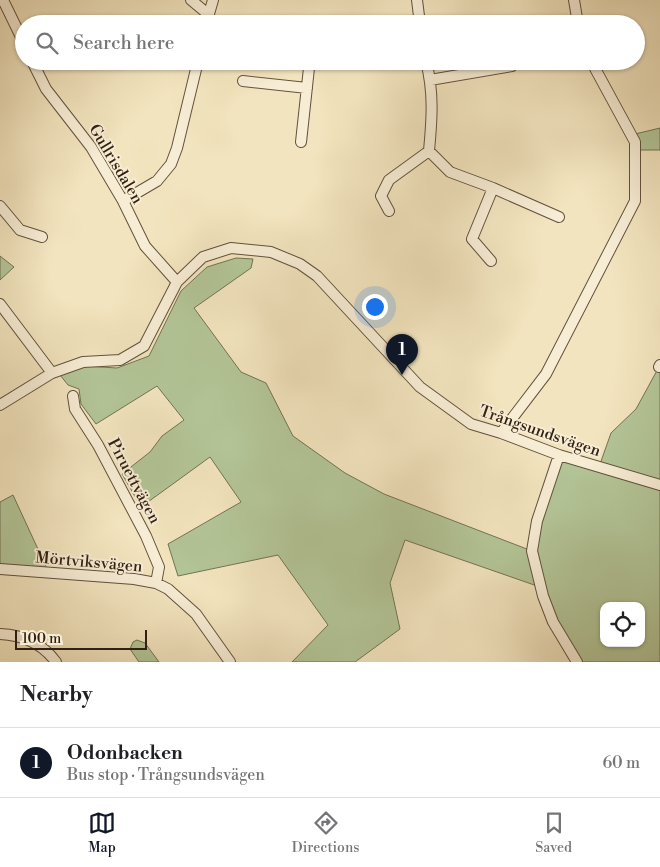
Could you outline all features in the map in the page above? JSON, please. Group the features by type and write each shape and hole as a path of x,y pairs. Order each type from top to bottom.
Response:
{"street":[{"path":"3,0 15,25"},
{"path":"190,0 204,15"},
{"path":"209,15 213,0"},
{"path":"417,0 419,15"},
{"path":"574,0 576,15"},
{"name":"Gullrisdalen","path":"36,70 46,90 91,147 122,200 145,246 177,282"},
{"path":"122,200 157,181 171,164 177,148 196,70"},
{"path":"301,142 309,70"},
{"path":"389,211 381,196 389,180 428,151 433,117 428,70"},
{"path":"430,80 489,70"},
{"path":"501,433 546,374 635,201 635,142 596,70"},
{"path":"242,81 307,88"},
{"path":"428,151 450,172 559,217"},
{"path":"491,261 472,239 492,188"},
{"path":"0,206 20,230 42,237"},
{"name":"Trångsundsvägen","path":"0,405 52,373 83,362 120,360 144,346 177,282 203,257 232,248 271,252 300,264 326,284 420,387 471,424 559,455 660,485"},
{"path":"0,304 52,373"},
{"name":"Piruettvägen","path":"72,396 75,409 98,445 146,536 159,567 156,583"},
{"path":"559,455 537,521 532,551 543,596 554,622 577,662"},
{"name":"Mörtviksvägen","path":"0,569 134,579 156,583 168,589 196,614 230,662"},
{"path":"0,634 9,634 31,640 40,645 56,662"}],"green space":[{"path":"660,128 660,150 635,150 631,135"},
{"path":"0,256 14,267 0,280"},
{"path":"236,258 253,259 251,268 194,308 241,372 266,383 293,436 345,473 384,494 532,551 559,455 599,467 611,433 636,409 660,365 660,662 576,662 540,587 405,540 390,583 400,629 355,662 292,662 328,625 278,555 178,576 168,544 241,502 210,457 141,507 122,474 150,452 162,436 184,420 157,386 96,424 81,404 79,389 68,385 60,375 84,366 117,368 149,356 181,291 207,267"},
{"path":"13,495 49,573 0,569 0,502"},
{"path":"137,640 145,643 159,662 139,662 130,649 133,642"}],"place":[{"name":"Odonbacken","path":"402,375"}]}
